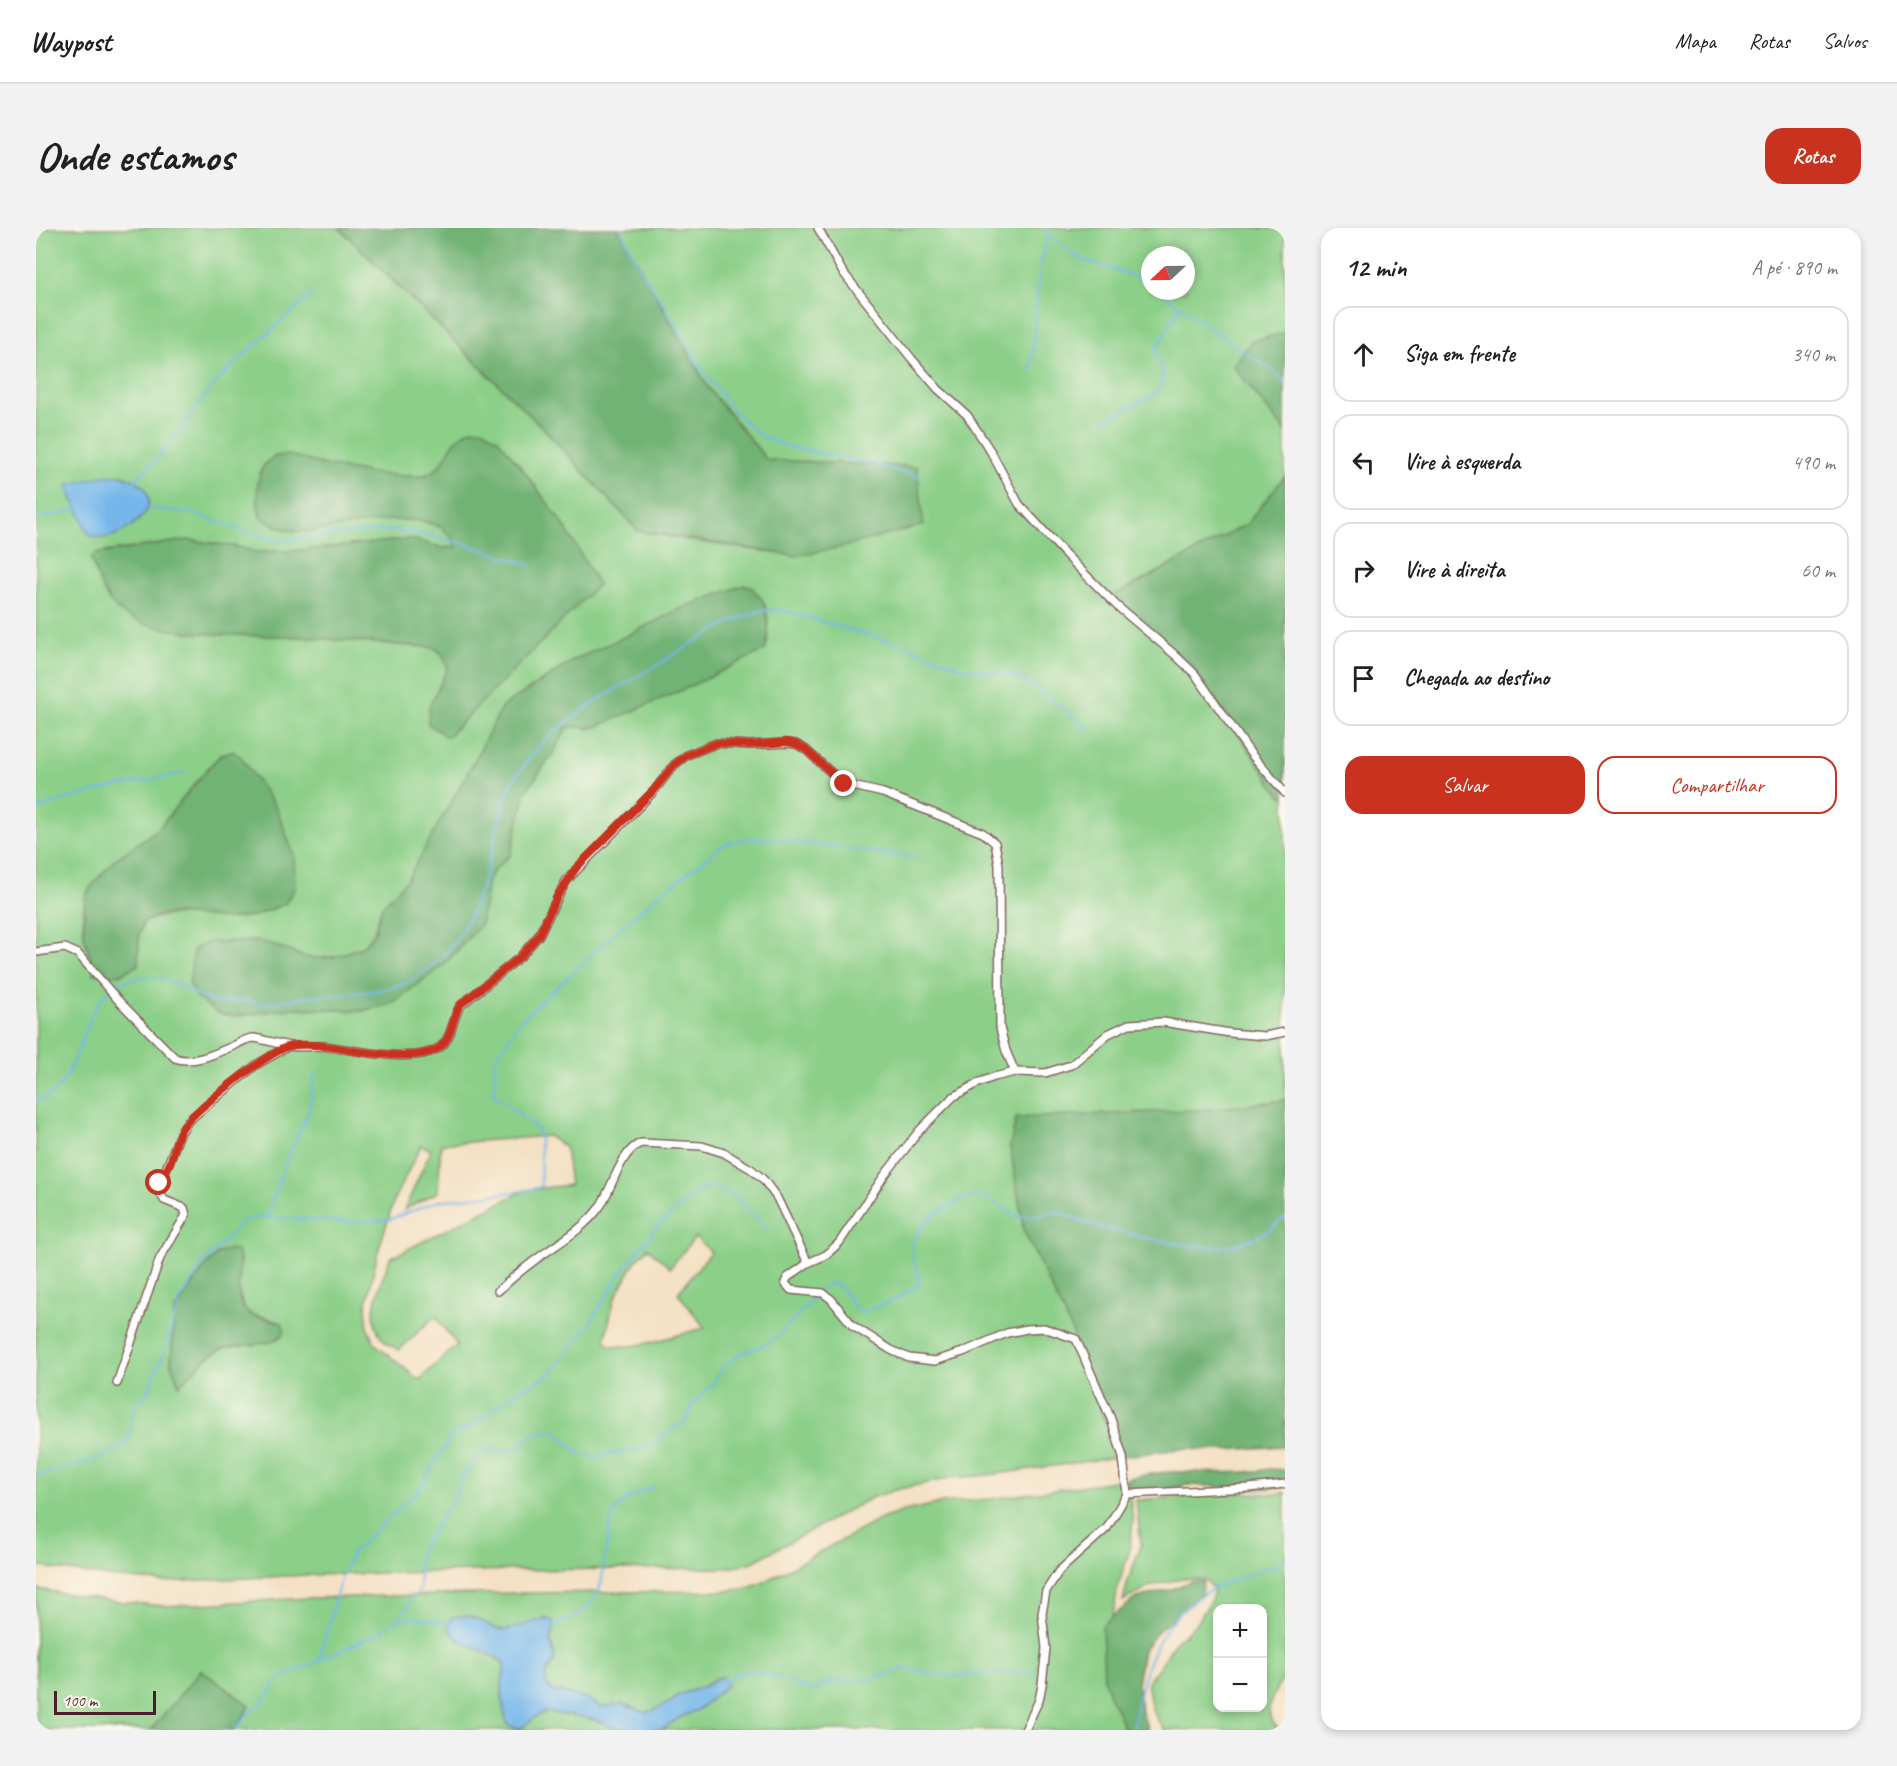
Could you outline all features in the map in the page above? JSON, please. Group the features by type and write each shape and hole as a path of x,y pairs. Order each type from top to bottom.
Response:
{"street":[{"path":"818,228 842,272 918,366 967,415 991,452 1019,504 1065,554 1118,606 1195,674 1251,754 1285,793"},
{"path":"36,951 64,948 78,954 175,1058 181,1060 213,1054 248,1038 289,1046 325,1047 395,1055 436,1050 448,1037 454,1015 460,1005 520,957 539,935 558,895 576,868 654,790 679,760 699,749 717,743 750,745 787,742 805,749 844,784 884,793 938,814 983,833 995,843 999,865 1000,1028 1015,1072"},
{"path":"1025,1730 1039,1700 1042,1685 1046,1648 1042,1614 1047,1591 1059,1570 1107,1528 1127,1494 1123,1457 1111,1419 1076,1339 1044,1328 1027,1329 1007,1333 935,1361 909,1358 891,1350 853,1326 824,1293 800,1292 786,1287 785,1283 787,1278 808,1263 826,1255 839,1243 884,1176 919,1131 953,1096 978,1083 1015,1072 1045,1073 1071,1065 1119,1028 1143,1022 1163,1022 1264,1036 1285,1032"},
{"path":"117,1383 160,1258 186,1215 183,1208 164,1200 158,1189 183,1127 256,1065 289,1046"},
{"path":"498,1291 592,1216 609,1192 625,1156 635,1145 641,1143 702,1146 724,1153 751,1168 763,1179 777,1198 808,1263"},
{"path":"1127,1494 1285,1485"}],"green space":[{"path":"36,228 339,228 546,431 638,531 796,556 917,467 767,460 709,389 618,228 1285,228 1285,333 1252,341 1233,366 1285,431 1285,476 1247,524 1111,598 1190,663 1280,795 1285,797 1285,1100 1214,1109 1010,1146 1024,1231 1072,1331 1118,1457 950,1478 895,1490 871,1498 751,1563 726,1568 307,1575 164,1582 36,1566","holes":["447,455 521,467 565,527 598,585 436,694 448,668 443,655 435,648 301,637 186,632 108,600 91,558 104,552 187,540 239,547 255,552 305,550 411,539 443,548 457,547 451,535 439,527 423,522 386,520 296,531 280,527 260,516 317,463 370,473 412,476 431,472","750,586 763,601 767,623 590,729 577,725 567,728 553,753 526,791 511,854 495,869 488,880 481,924 444,965 362,1011 295,1008 238,1016 207,1004 196,997 201,947 209,942 258,941 304,957 318,958 333,957 362,947 374,933 382,906 407,881 502,707 574,660","222,754 285,904 242,917 175,915 144,922 139,934 138,965 94,974 84,937 85,897 114,860 158,829","548,1136 565,1147 570,1185 525,1190 390,1258 374,1310 377,1330 383,1339 399,1350 435,1316 457,1345 419,1380 375,1344 368,1328 366,1307 377,1255 395,1197 421,1146 431,1150 404,1210 438,1192 441,1144","695,1237 711,1252 678,1293 705,1328 645,1344 609,1345 605,1339 614,1300 635,1262 648,1248 670,1268","240,1258 238,1289 244,1308 252,1315 269,1318 284,1332 271,1341 231,1347 210,1355 179,1385 171,1364 174,1311 205,1267"]},
{"path":"339,228 618,228 709,389 767,460 917,467 924,525 838,548 796,556 638,531 546,431"},
{"path":"1285,333 1285,431 1233,366 1252,341"},
{"path":"473,429 483,429 498,439 521,467 565,527 598,585 447,737 428,724 429,707 448,668 443,655 435,648 302,637 209,634 160,628 139,622 122,613 106,596 99,581 91,558 96,554 187,540 239,547 255,552 305,550 411,539 443,548 456,547 445,531 429,523 407,520 311,531 284,529 260,517 258,482 260,473 269,460 282,455 372,473 425,475 439,466 457,439"},
{"path":"1285,476 1285,797 1280,795 1190,663 1110,598 1247,524"},
{"path":"744,585 750,586 765,606 768,632 765,650 689,687 598,726 567,728 553,753 526,791 511,854 495,869 488,880 481,924 444,965 391,1004 362,1011 295,1008 237,1016 223,1015 196,997 189,983 194,949 209,942 258,941 304,957 318,958 333,957 362,947 374,933 382,906 407,880 502,707 574,660 686,606"},
{"path":"233,751 241,757 276,807 294,855 295,888 285,904 253,916 228,919 182,914 159,915 144,922 139,934 138,965 119,975 94,974 94,967 84,937 85,897 90,888 114,860 158,829 222,754"},
{"path":"1285,1100 1285,1446 1225,1450 1179,1449 1118,1457 1072,1331 1024,1231 1010,1146 1016,1118 1214,1109"},
{"path":"231,1249 237,1251 239,1259 239,1293 244,1308 252,1315 282,1323 285,1332 272,1341 231,1347 216,1352 179,1385 171,1363 174,1311 205,1267 218,1253"},
{"path":"1285,1470 1285,1486 1269,1489 1188,1485 1148,1491 1123,1488 1130,1478 1147,1474"},
{"path":"1128,1479 1133,1521 1129,1552 1117,1590 1106,1662 1123,1730 662,1730 677,1719 699,1709 727,1685 716,1677 703,1687 676,1696 672,1702 646,1713 627,1705 600,1706 585,1699 555,1692 547,1685 545,1677 553,1663 554,1656 551,1638 554,1629 546,1618 505,1630 494,1628 472,1617 459,1616 459,1641 485,1651 504,1663 502,1697 508,1725 547,1712 592,1719 613,1727 631,1730 235,1730 250,1706 201,1670 151,1730 36,1730 36,1589 164,1606 308,1598 744,1589 760,1584 881,1519 904,1511 942,1503 990,1499"},
{"path":"1285,1492 1285,1676 1272,1697 1269,1712 1275,1725 1282,1730 1164,1730 1152,1710 1148,1681 1178,1638 1189,1630 1200,1617 1210,1602 1214,1589 1204,1579 1183,1578 1148,1587 1123,1601 1141,1545 1136,1500 1237,1493 1278,1494"},
{"path":"1191,1581 1203,1581 1202,1592 1158,1631 1143,1650 1137,1684 1141,1709 1148,1730 1126,1730 1104,1680 1102,1625 1136,1598 1170,1590"},
{"path":"201,1670 250,1706 235,1730 151,1730"}],"water":[{"path":"122,475 136,481 146,491 149,499 143,515 120,533 103,538 89,535 67,485 104,476"},
{"path":"467,1616 503,1630 535,1621 553,1621 554,1629 550,1641 555,1657 545,1679 547,1685 551,1690 586,1699 601,1707 623,1704 646,1713 672,1702 676,1696 703,1687 722,1676 727,1685 699,1709 677,1719 662,1730 631,1730 613,1727 592,1719 547,1712 519,1729 508,1725 505,1716 502,1692 504,1663 457,1638 451,1632 448,1626 452,1618"}],"waterway":[{"path":"620,228 637,264 678,327 701,368 730,407 749,426 762,436 789,447 871,463 920,477"},
{"path":"1044,228 1076,256 1141,280"},
{"path":"1031,372 1039,271 1049,233"},
{"path":"134,482 165,450 209,390 236,362 312,294"},
{"path":"1172,300 1276,372 1285,385"},
{"path":"1105,420 1153,395 1159,389 1164,375 1155,351 1180,307"},
{"path":"146,508 192,513 276,541 386,530 413,532 462,543 531,565"},
{"path":"36,519 80,509"},
{"path":"36,1102 52,1093 65,1079 98,1003 109,989 123,981 136,978 157,978 170,981 212,1001 251,1001 260,1004 383,989 406,983 429,968 447,951 461,932 472,911 481,888 507,793 524,765 538,748 573,717 597,701 708,634 748,615 768,610 789,612 909,647 967,669 1010,674 1033,686 1091,731"},
{"path":"36,810 91,792 187,772"},
{"path":"36,1476 100,1458 127,1443 133,1410 148,1392 165,1350 179,1302 201,1266 244,1220 260,1217 352,1222 388,1220 438,1201 541,1187 538,1131 494,1095 495,1060 520,1021 620,928 725,844 749,838 775,839 919,858"},
{"path":"266,1217 286,1162 309,1111 315,1073"},
{"path":"319,1660 341,1578 353,1552 420,1489 452,1434 471,1427 512,1395 550,1374 585,1331 623,1270 657,1227 698,1190 715,1186 735,1197 769,1231"},
{"path":"820,1290 830,1283 836,1284 854,1306 864,1312 917,1287 919,1280 912,1253 917,1233 937,1213 959,1201 979,1196 994,1202 1014,1215 1060,1213 1090,1224 1137,1236 1205,1247 1220,1247 1246,1241 1271,1229 1285,1218"},
{"path":"235,1730 249,1713 261,1704 278,1679 375,1635 398,1619 420,1589 418,1558 421,1548 456,1495 462,1476 484,1450 489,1448 507,1451 518,1448 532,1435 555,1430 577,1452 592,1457 638,1449 652,1444 685,1422 693,1404 714,1382 724,1366 738,1355 768,1343 778,1336 816,1295"},
{"path":"553,1627 582,1612 593,1601 601,1584 611,1518 619,1506 629,1498 654,1487"},
{"path":"1133,1730 1146,1671 1163,1634 1175,1617 1190,1603 1216,1587 1285,1562"},
{"path":"398,1619 416,1618 452,1623"},
{"path":"724,1681 747,1671 755,1671 813,1690 832,1681 867,1680 903,1669 954,1676 1035,1671"}],"route":[{"path":"159,1183 183,1127 188,1121 256,1065 289,1046 325,1047 395,1055 424,1053 442,1046 448,1037 454,1015 460,1005 507,970 520,957 539,935 558,895 576,868 654,790 674,765 687,755 717,743 732,742 750,745 787,742 805,749 844,784"}]}
